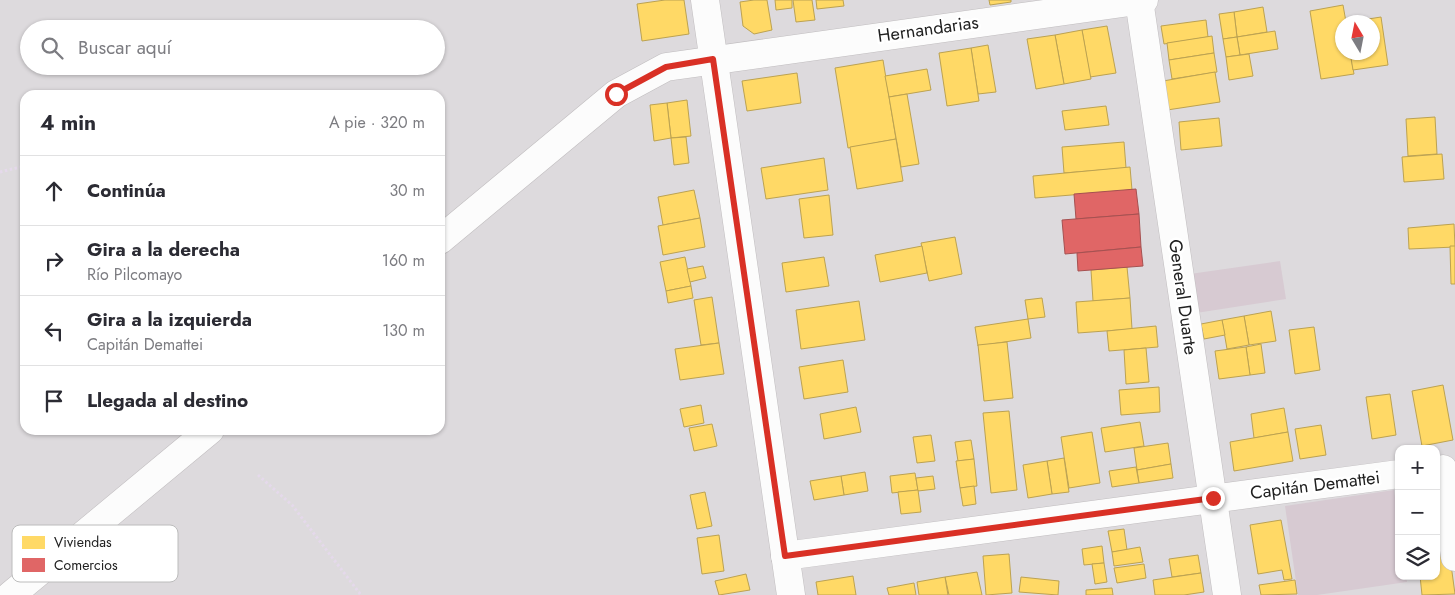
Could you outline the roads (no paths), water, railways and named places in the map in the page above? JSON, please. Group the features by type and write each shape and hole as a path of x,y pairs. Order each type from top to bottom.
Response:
{"street":[{"path":"705,0 791,595"},
{"name":"General Duarte","path":"1139,0 1227,595"},
{"name":"Hernandarias","path":"445,236 616,94 666,67 1144,0"},
{"path":"95,525 204,435"},
{"path":"1445,468 1455,557"},
{"name":"Capitán Demattei","path":"785,556 1395,475"},
{"path":"11,595 27,582"}]}
